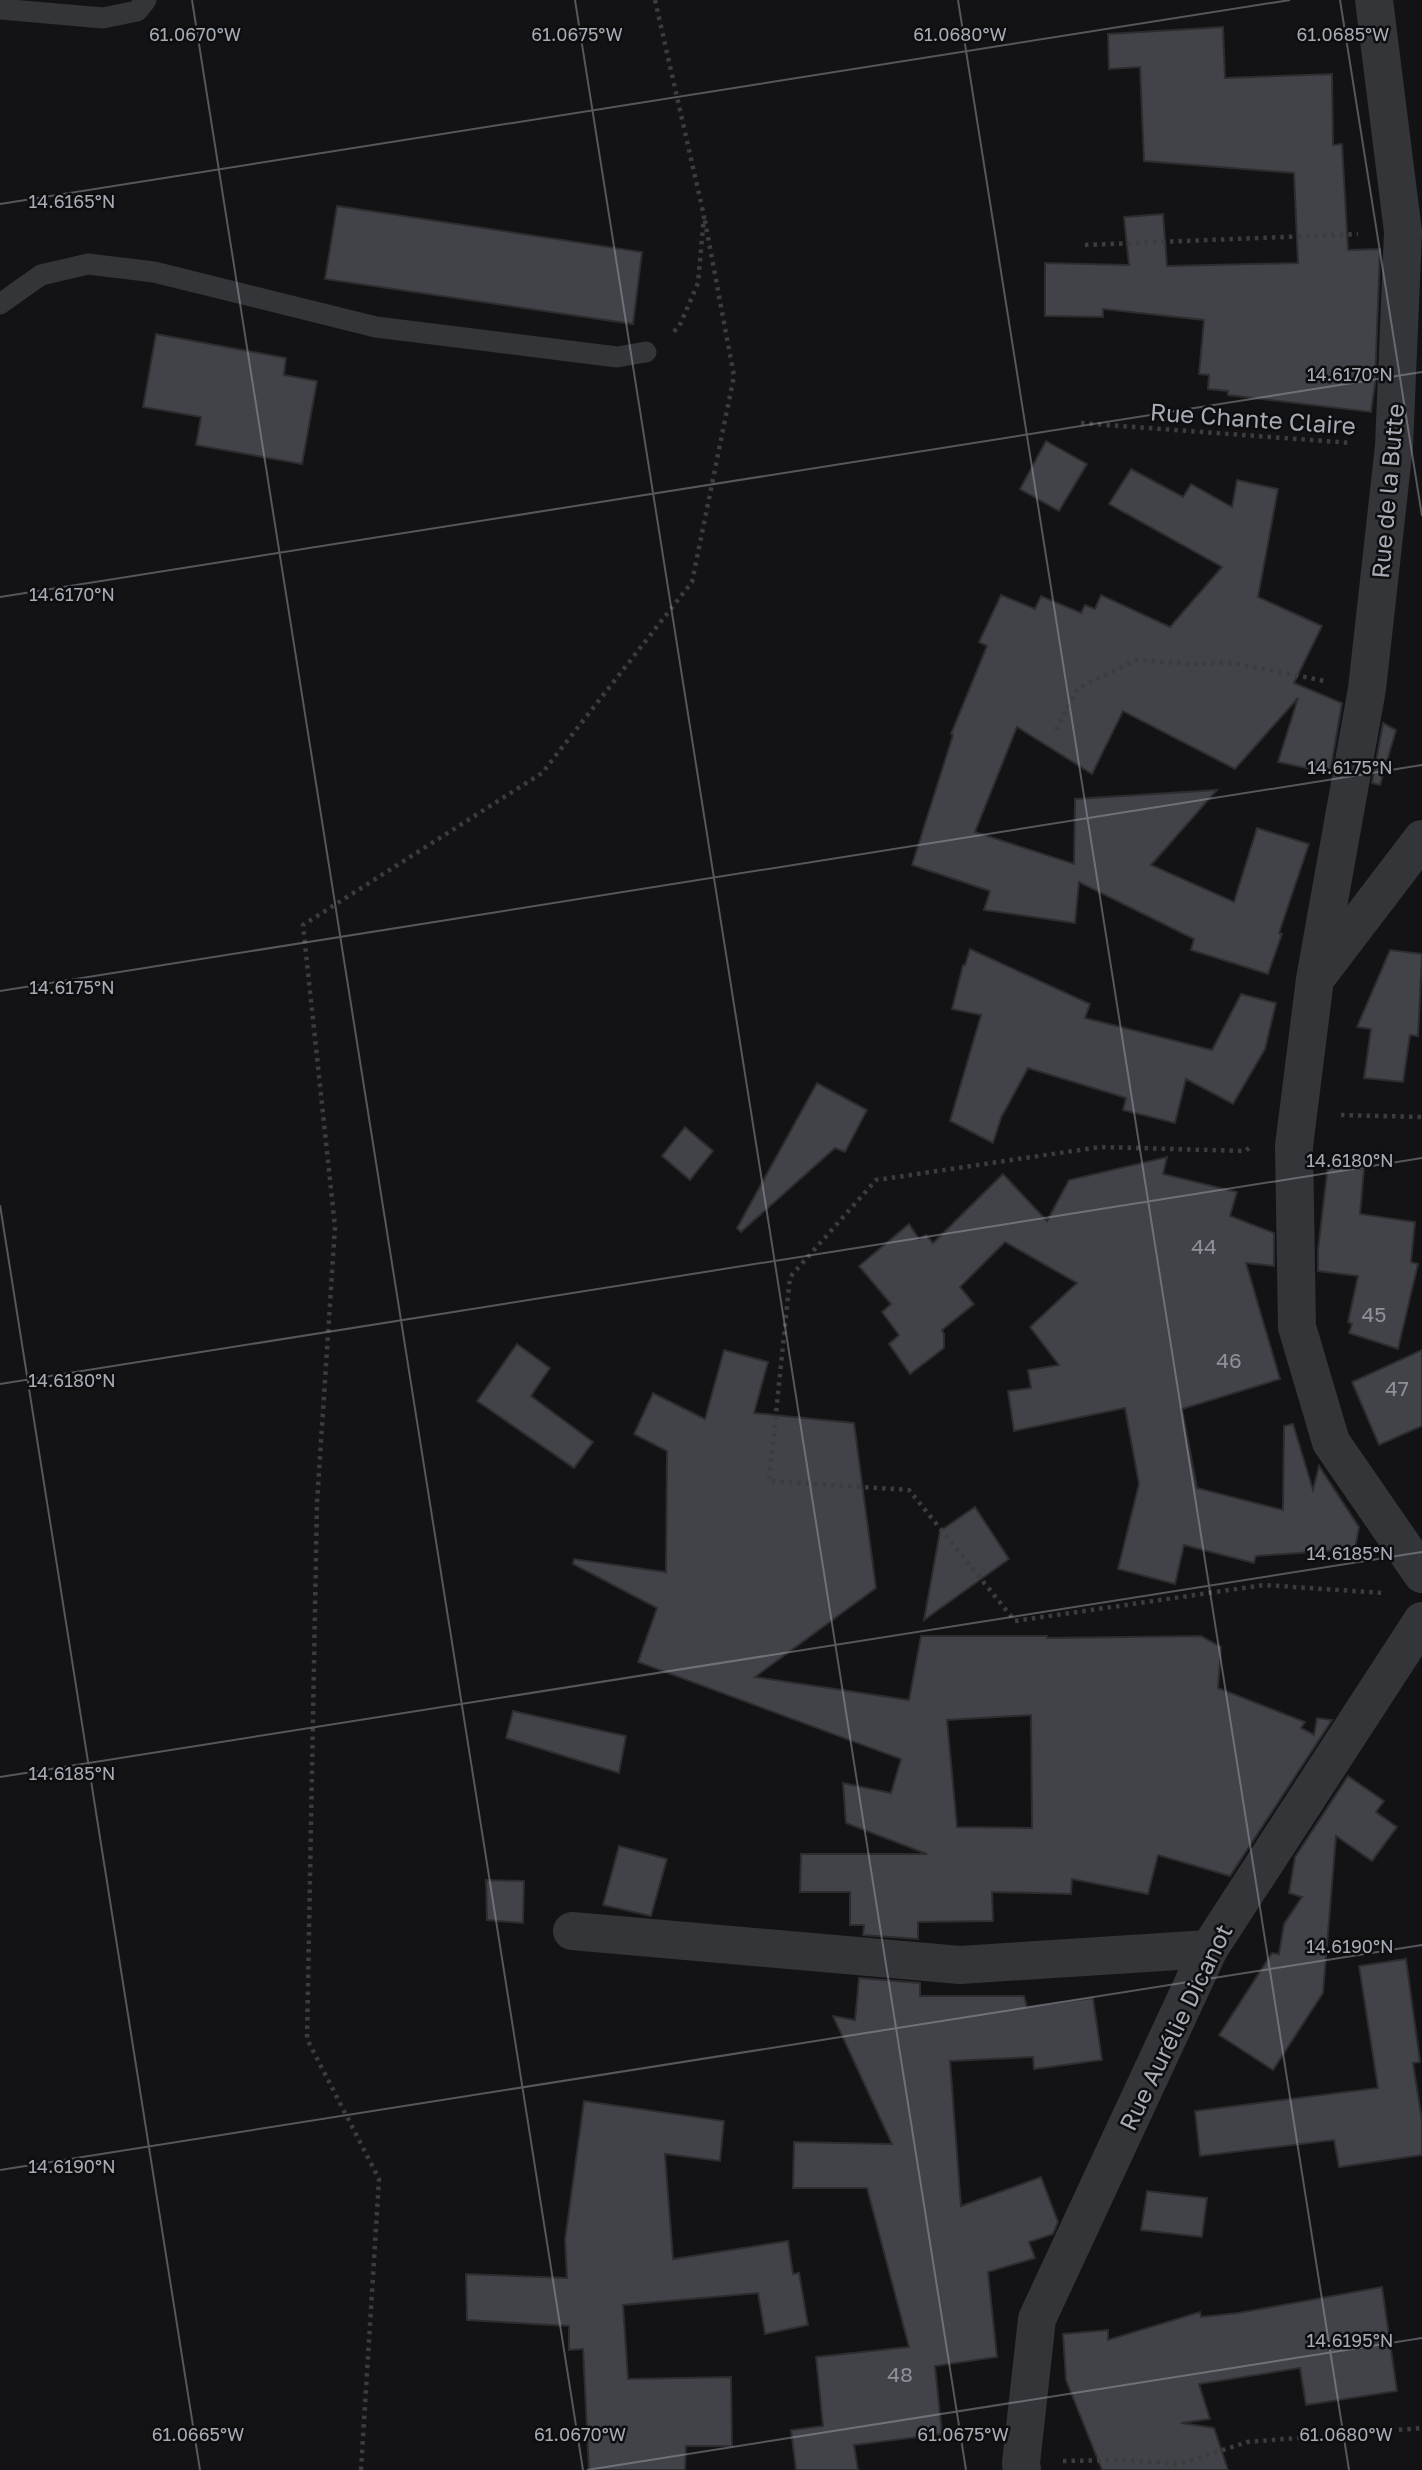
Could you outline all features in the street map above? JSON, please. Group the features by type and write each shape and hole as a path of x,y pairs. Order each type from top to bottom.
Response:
{"street":[{"name":"Rue de la Butte","path":"1374,0 1403,232 1394,446 1367,689 1315,979 1294,1146 1297,1327 1331,1442 1409,1584"},
{"path":"1315,979 1422,839"},
{"name":"Rue Aurélie Dicanot","path":"1021,2466 1037,2319 1209,1948 1422,1621"},
{"path":"572,1931 960,1965 1209,1948"}],"lane":[{"path":"0,9 103,18 137,10 146,0"},
{"path":"0,304 41,275 88,264 154,272 376,327 617,357 646,352"}],"path":[{"path":"361,2470 379,2179 307,2039 317,1503 335,1227 303,925 542,774 692,582 734,376 704,216 655,0"},
{"path":"646,352 679,327 698,283 704,216"},
{"path":"1085,245 1403,232"},
{"name":"Rue Chante Claire","path":"1081,423 1394,446"},
{"path":"1056,730 1078,688 1136,660 1191,664 1233,663 1367,689"},
{"path":"1409,1584 1264,1585 1015,1621 909,1490 769,1481 790,1277 876,1180 1100,1147 1245,1151 1298,1114 1422,1117"},
{"path":"1021,2466 1124,2459 1180,2464 1247,2442 1422,2428"}],"building":[{"path":"1223,27 1225,78 1332,74 1333,145 1342,144 1348,250 1380,249 1375,384 1371,412 1228,395 1228,391 1208,389 1209,375 1199,374 1204,320 1103,309 1103,317 1045,316 1045,263 1129,265 1124,217 1163,214 1167,266 1298,263 1294,173 1144,161 1140,67 1109,69 1108,34"},
{"path":"337,206 642,252 633,324 325,279"},
{"path":"156,334 286,358 284,375 317,381 302,464 196,445 201,417 143,407"},
{"path":"1046,441 1087,464 1059,511 1020,489"},
{"path":"1131,469 1183,497 1191,484 1232,507 1237,480 1278,489 1258,597 1322,626 1294,683 1342,703 1330,773 1278,762 1298,698 1235,769 1123,711 1092,774 1017,727 975,832 1074,864 1075,799 1217,790 1151,865 1234,902 1257,828 1309,844 1268,974 1191,950 1194,939 1079,882 1075,923 984,910 990,891 912,865 953,735 951,734 987,646 979,642 1001,595 1035,609 1041,596 1081,613 1085,605 1095,609 1101,595 1170,627 1222,567 1109,504"},
{"path":"1383,723 1396,730 1380,785 1372,783"},
{"path":"970,949 1090,1004 1085,1018 1212,1050 1241,994 1276,1003 1265,1049 1233,1104 1186,1079 1175,1123 1123,1110 1126,1098 1028,1068 1001,1118 993,1143 950,1121 981,1015 952,1009 963,965"},
{"path":"1390,950 1422,954 1418,1036 1410,1035 1403,1082 1364,1078 1371,1029 1357,1027"},
{"path":"817,1083 867,1110 845,1152 835,1148 741,1232 737,1228"},
{"path":"685,1127 713,1151 690,1180 662,1156"},
{"path":"1167,1157 1163,1174 1237,1192 1230,1216 1274,1233 1274,1266 1246,1263 1280,1379 1182,1409 1197,1488 1283,1510 1284,1426 1293,1424 1313,1490 1319,1466 1359,1527 1355,1549 1256,1556 1254,1563 1184,1545 1175,1584 1118,1569 1139,1484 1125,1408 1014,1431 1008,1391 1031,1388 1028,1370 1059,1365 1030,1327 1077,1283 1005,1242 960,1287 974,1304 942,1330 944,1348 910,1374 889,1344 899,1335 882,1312 891,1304 859,1266 909,1224 919,1239 926,1235 933,1243 1003,1174 1047,1221 1069,1180"},
{"path":"1328,1165 1364,1169 1360,1214 1415,1222 1411,1262 1418,1264 1398,1349 1349,1333 1352,1324 1348,1322 1358,1276 1318,1271"},
{"path":"517,1344 550,1368 531,1396 593,1442 574,1468 477,1401"},
{"path":"724,1350 768,1362 754,1413 854,1423 876,1588 755,1677 909,1700 921,1636 1201,1636 1221,1647 1218,1688 1305,1722 1301,1728 1314,1735 1317,1718 1332,1720 1230,1876 1158,1855 1148,1894 1072,1879 1071,1894 992,1892 993,1921 918,1922 918,1939 863,1935 864,1925 850,1925 850,1892 800,1892 801,1854 927,1854 846,1823 843,1783 891,1793 901,1759 638,1662 657,1608 573,1564 574,1559 666,1572 667,1451 634,1434 653,1393 705,1419","holes":["1031,1715 1032,1828 957,1827 947,1720"]},
{"path":"1422,1350 1422,1426 1379,1445 1352,1382"},
{"path":"975,1507 1009,1559 924,1620 940,1531"},
{"path":"513,1711 626,1736 619,1773 506,1738"},
{"path":"1348,1776 1384,1801 1376,1812 1397,1827 1372,1861 1336,1836 1323,1993 1273,2070 1219,2035 1272,1953 1279,1954 1284,1924 1302,1897 1289,1893 1295,1857"},
{"path":"619,1846 667,1859 651,1916 603,1905"},
{"path":"486,1880 524,1881 523,1923 487,1920"},
{"path":"1406,1959 1420,2062 1413,2063 1422,2121 1422,2155 1339,2167 1334,2140 1200,2156 1195,2111 1378,2088 1359,1966"},
{"path":"859,1978 920,1983 920,1996 1024,1996 1027,2007 1093,1998 1102,2060 1034,2069 1033,2057 950,2061 961,2206 1041,2177 1058,2222 1053,2234 1029,2242 1035,2258 988,2272 997,2357 935,2366 942,2434 854,2445 858,2470 796,2470 791,2430 823,2426 816,2357 909,2347 867,2188 793,2188 794,2142 892,2144 833,2016 855,2020"},
{"path":"584,2101 724,2121 720,2161 665,2154 673,2259 788,2241 793,2274 799,2273 808,2325 765,2334 758,2293 623,2305 628,2379 731,2377 732,2446 686,2446 685,2470 589,2470 583,2349 569,2350 569,2326 467,2320 466,2274 567,2278 565,2240"},
{"path":"1147,2191 1207,2198 1202,2237 1141,2230"},
{"path":"1382,2287 1397,2391 1306,2405 1300,2368 1199,2384 1210,2419 1181,2423 1214,2428 1228,2470 1102,2470 1066,2380 1063,2334 1108,2330 1108,2340 1200,2312 1201,2317 1238,2313"}]}
